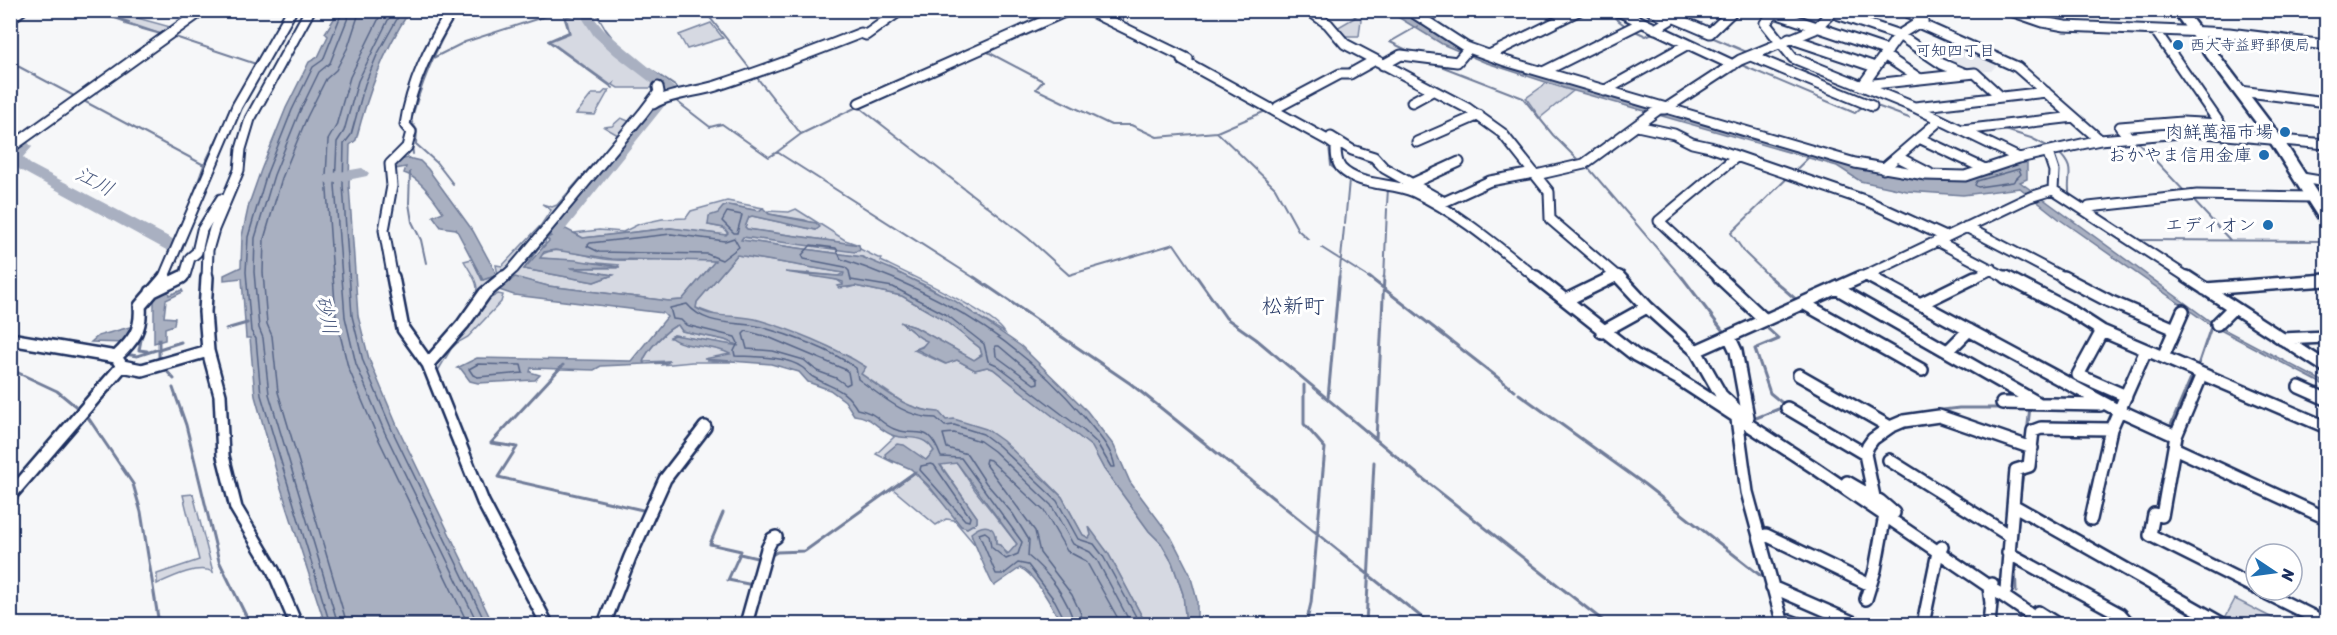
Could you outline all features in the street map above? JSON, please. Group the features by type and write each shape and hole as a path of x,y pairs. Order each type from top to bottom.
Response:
{"main road":[{"path":"2178,10 2276,138 2322,209"}],"street":[{"path":"10,19 22,10"},
{"path":"10,148 203,10"},
{"path":"10,496 84,413 139,332 142,323 140,306 166,276 211,164 238,105 292,10"},
{"path":"296,624 273,570 236,508 223,456 220,395 208,351 205,312 208,250 214,229 239,170 241,149 256,106 310,10"},
{"path":"452,10 432,42 407,112 405,125 411,132 407,147 390,164 392,186 384,230 403,329 428,364 483,502 547,624"},
{"path":"643,113 666,97 679,97 754,74 861,33 866,35 901,10"},
{"path":"859,104 1069,10"},
{"path":"1087,10 1278,107 1354,151 1366,153 1380,161 1384,168 1444,202 1444,205 1504,246 1605,330 1639,355 1874,497 1887,513"},
{"path":"1308,10 1328,24 1345,44 1479,115 1503,134 1549,192 1550,219 1617,275 1647,307 1696,351 1720,395 1741,416 1991,584 2044,624"},
{"path":"1409,10 1467,51 1489,55 1659,111 1883,169 1934,176 1965,176 2019,158 2050,155 2100,140 2193,132 2326,144"},
{"path":"1489,55 1580,10"},
{"path":"1650,10 1710,33 1734,10"},
{"path":"1657,30 1683,10"},
{"path":"1862,86 1899,35 1923,20 1902,10"},
{"path":"2008,10 2064,26 2288,38 2326,45"},
{"path":"1444,202 1490,182 1585,164 1659,111 1735,64 1817,27 1831,11 1899,35 1942,64 1966,74"},
{"path":"1620,13 1735,64"},
{"path":"1920,79 1886,53 1817,27 1775,13 1766,23 1793,58 1914,107 2019,158"},
{"path":"1543,72 1641,23"},
{"path":"1918,23 2017,67 2100,140"},
{"path":"2129,137 2120,127 2182,122 2220,124 2155,30"},
{"path":"1772,32 1875,68"},
{"path":"1604,91 1688,44"},
{"path":"1278,107 1340,74 1350,74 1401,55 1457,62 1467,51"},
{"path":"1751,56 1868,104"},
{"path":"1182,58 1329,141 1336,146 1336,157 1340,167 1352,175 1367,181 1412,191 1439,207 1568,299"},
{"path":"1862,86 1975,74 2001,97"},
{"path":"428,364 493,285 506,275 643,113 659,92 658,87"},
{"path":"1412,102 1432,91"},
{"path":"2240,91 2326,102"},
{"path":"1914,107 2046,93"},
{"path":"1417,142 1479,115"},
{"path":"1962,130 2074,117"},
{"path":"1883,169 1941,120"},
{"path":"1637,126 1674,134 1692,143 1710,147 1867,201 1942,239 1992,269 2068,309 2102,331 2326,427"},
{"path":"1920,138 1985,169"},
{"path":"2050,155 2055,185 2053,190"},
{"path":"1736,157 1659,221 1765,320"},
{"path":"1898,157 1934,176"},
{"path":"1411,184 1459,162"},
{"path":"2302,178 2326,182"},
{"path":"150,292 176,282 185,275 190,258 197,252 202,230 224,194 231,190"},
{"path":"1696,351 2034,196 2053,190"},
{"path":"2053,190 2326,367"},
{"path":"2089,207 2197,195 2322,209"},
{"path":"1966,227 2109,301 2175,329"},
{"path":"1920,304 1992,269"},
{"path":"1568,299 1617,275"},
{"path":"1866,275 2103,405 2119,411 2175,442 2326,518"},
{"path":"2204,290 2326,280"},
{"path":"1836,288 2038,403"},
{"path":"1803,303 1922,370"},
{"path":"1605,330 1647,307"},
{"path":"2217,324 2233,308"},
{"path":"2163,357 2183,311"},
{"path":"1948,351 1969,330"},
{"path":"2102,331 2078,375 2126,396"},
{"path":"1729,336 1736,351 1747,492 1775,588 1790,623"},
{"path":"10,339 120,357 142,370 208,351"},
{"path":"2282,339 2324,340"},
{"path":"2091,519 2111,429 2146,351"},
{"path":"2197,372 2175,442 2162,516 2154,514 2150,535 2244,582"},
{"path":"1799,375 1887,426"},
{"path":"2299,387 2326,399"},
{"path":"2002,403 2103,405"},
{"path":"1787,408 1865,454"},
{"path":"1874,497 1865,454 1873,439 1887,426 1939,416 2028,446"},
{"path":"604,624 630,557 665,479 705,427"},
{"path":"2006,590 2013,556 2010,536 2017,508 2016,470 2029,466 2028,446 2033,431 2041,428 2111,429"},
{"path":"1889,460 2010,536"},
{"path":"2017,508 2221,623"},
{"path":"1866,599 1887,513"},
{"path":"1766,535 1870,585"},
{"path":"746,624 764,558 770,542 776,537"},
{"path":"1923,624 1940,549"},
{"path":"2013,556 2120,614 2129,624"},
{"path":"1991,584 2006,590 2057,624"},
{"path":"1989,624 1991,584"},
{"path":"1775,588 1857,624"},
{"path":"2284,602 2326,623"}],"shaded area":[{"path":"93,11 112,11 174,28 166,34 161,34"},
{"path":"572,11 590,11 586,20 604,40 667,88 666,94 661,88 618,88 613,85 614,83 611,85 550,41 570,33 566,17 573,15"},
{"path":"1346,11 1362,11 1359,36 1339,36 1335,29 1356,17"},
{"path":"711,23 723,38 687,49 679,35"},
{"path":"1953,39 2002,60 1991,71 1966,72 1932,55"},
{"path":"1547,83 1573,91 1540,118 1526,98"},
{"path":"609,90 595,115 576,114 592,94 602,94"},
{"path":"659,101 585,190 554,233 546,238 545,244 538,249 524,269 594,282 613,275 569,268 617,268 619,265 540,258 553,251 569,251 612,260 686,258 715,261 682,300 669,301 548,286 507,276 636,124"},
{"path":"621,118 631,122 514,263 436,348 475,295 476,281 464,261 472,259 482,280 498,275 496,265 502,266 541,225 551,210 542,204 552,207 557,205 618,135 604,127 612,126"},
{"path":"727,201 763,208 759,211 730,206 721,211 708,225 724,228 728,234 726,235 669,228 583,238 574,233 599,230 623,232 639,224 662,219 686,218 691,211"},
{"path":"796,209 845,240 859,245 745,227 749,217 752,216 816,230 817,226 805,220 769,214 768,211 789,212"},
{"path":"742,237 859,251 860,249 882,258 881,261 968,305 998,325 1005,333 929,287 862,257 741,240"},
{"path":"737,255 844,273 838,276 807,273 837,280 848,288 855,286 902,296 944,320 980,348 982,354 974,360 915,327 901,323 927,341 927,344 914,350 945,364 957,360 975,370 987,367 993,369 1092,446 1104,469 1149,531 1161,543 1172,562 1183,594 1186,624 1146,624 1108,553 1090,530 1092,535 1089,538 1083,535 1062,497 1040,474 941,415 907,405 860,373 850,357 772,325 753,319 718,316 696,308 697,302"},
{"path":"498,294 503,295 501,302 468,337 451,349 436,374 433,363 487,300"},
{"path":"678,325 682,331 725,340 742,347 674,335 670,338 723,350 731,354 706,360 731,362 661,365 669,361 643,362 658,341"},
{"path":"892,435 921,439 934,451 926,460 886,458 894,463 876,454 894,437"},
{"path":"954,462 1017,544 1009,554 996,544 996,535 972,536 977,547 954,520 946,519 936,525 893,489 915,473 967,528 977,522 977,517 940,464"},
{"path":"193,494 213,572 193,570 157,584 157,574 199,560 183,495"},
{"path":"2235,599 2284,624 2232,624 2224,620"}],"water":[{"name":"砂川","path":"339,11 409,12 384,58 371,89 356,140 350,145 349,185 358,316 369,359 398,428 493,624 325,624 281,488 255,396 250,338 246,338 242,278 224,280 224,275 241,267 242,236 249,204 286,108 309,62 318,57 328,36 325,33"},
{"path":"1388,11 1399,11 1468,50 1818,155 1963,179 2023,161 2027,163 2027,179 2020,182 2214,324 2326,383 2326,386 2209,324 2059,219 2020,188 1963,195 1907,191 1860,181 1837,166 1564,88 1484,62 1442,44"},
{"path":"408,158 420,161 428,169 473,231 497,275 483,280 456,229 441,227 433,216 443,212 431,195 416,179 404,173 406,167 395,169 396,161"},
{"path":"728,205 759,211 763,208 769,214 816,223 820,227 816,230 752,216 749,217 745,227 859,245 860,249 855,252 743,237 741,240 862,257 955,301 1021,346 1087,411 1114,446 1130,482 1171,537 1190,574 1197,600 1197,624 1186,624 1183,594 1172,562 1161,543 1149,531 1104,469 1092,447 993,369 987,367 975,370 957,360 946,364 918,350 913,350 922,347 927,341 900,322 915,327 974,360 982,355 980,348 944,320 902,296 855,286 839,288 837,286 843,285 843,282 785,272 838,276 843,276 844,273 737,255 697,302 696,308 710,314 755,319 812,339 866,367 861,374 907,404 927,411 939,412 946,420 954,419 986,429 1003,441 1062,497 1083,535 1089,538 1091,535 1089,527 1108,553 1146,624 1062,624 1038,584 1020,568 994,586 971,533 981,527 989,527 994,533 996,544 1000,545 1007,554 1017,544 957,463 940,465 977,517 977,522 967,528 961,526 930,487 911,469 886,458 885,454 897,444 904,445 926,460 934,451 930,445 920,439 892,435 870,420 854,415 845,401 830,390 808,382 799,372 771,364 704,359 730,354 683,343 670,337 674,335 739,346 725,340 682,331 678,325 668,330 652,346 643,362 646,364 601,366 594,370 531,368 530,372 540,375 535,380 478,383 470,381 461,369 457,368 477,358 631,361 667,317 663,313 514,295 499,290 515,277 548,286 669,301 682,300 715,261 612,259 555,250 544,252 540,258 575,260 620,267 570,268 613,275 594,282 524,269 549,241 547,238 566,229 583,238 671,228 726,235 728,233 724,228 708,225 709,216 718,213"},
{"path":"166,289 169,295 182,290 183,292 166,300 164,317 175,318 174,325 165,328 165,340 154,343 154,299"},
{"path":"137,325 127,343 91,342 98,336"}],"waterway":[{"path":"91,10 129,22 125,24 164,35"},
{"path":"434,58 454,17 509,10"},
{"path":"562,10 569,32 548,41 613,88"},
{"path":"574,244 562,239 556,231 670,90 599,33 589,19 592,10"},
{"path":"596,10 601,22 618,44 675,86 677,89 675,94"},
{"path":"704,10 801,134"},
{"path":"2306,10 2326,11"},
{"path":"434,58 465,42 546,16"},
{"path":"1620,16 1615,18 1627,27"},
{"path":"1411,52 1390,42 1418,26"},
{"path":"1633,30 1646,36 1657,31"},
{"path":"172,36 256,64"},
{"path":"1709,36 1749,53"},
{"path":"984,50 1043,81 1036,89 1111,125 1131,125 1157,137 1217,132"},
{"path":"244,86 261,55"},
{"path":"434,58 411,121 417,130 416,144 436,162 453,184"},
{"path":"10,62 76,97"},
{"path":"1433,63 1523,98 1553,135 1580,162"},
{"path":"1739,64 1855,113 1864,105"},
{"path":"80,99 204,165"},
{"path":"675,100 710,127 722,124 769,157 777,152"},
{"path":"1874,105 1909,118"},
{"path":"801,134 859,106"},
{"path":"859,107 1028,238 1069,275 1174,244 1198,279"},
{"path":"204,165 231,110"},
{"path":"1217,132 1268,110"},
{"path":"2002,129 2031,138 2051,148"},
{"path":"1217,132 1275,188 1298,230 1308,239"},
{"path":"777,152 801,134"},
{"path":"2135,139 2186,193"},
{"name":"江川","path":"21,143 25,147 15,157 25,167 176,248"},
{"path":"412,144 413,154"},
{"path":"1329,145 1331,166 1349,180 1345,224"},
{"path":"777,152 976,279"},
{"path":"2058,152 2068,164 2070,198"},
{"path":"1772,279 1745,253 1731,233 1810,156"},
{"path":"2021,163 2047,156"},
{"path":"1359,157 1379,168"},
{"path":"190,204 204,165"},
{"path":"1586,165 1683,279"},
{"path":"410,172 409,203 412,222 421,240 426,263"},
{"path":"328,179 362,173"},
{"path":"1387,205 1388,189"},
{"path":"2191,198 2230,240"},
{"path":"1384,279 1387,209"},
{"path":"1341,260 1344,228"},
{"path":"2136,240 2326,241"},
{"path":"1322,248 1341,260"},
{"path":"1339,279 1341,260"},
{"path":"1341,260 1371,279"},
{"path":"169,277 176,261"},
{"path":"974,277 1131,384 1317,534"},
{"path":"1197,277 1226,318 1256,339 1376,440"},
{"path":"1328,398 1339,277"},
{"path":"1369,277 1383,288"},
{"path":"1383,288 1384,277"},
{"path":"1682,277 1726,335"},
{"path":"1770,277 1799,302"},
{"path":"1376,440 1383,288"},
{"path":"1383,288 1515,391"},
{"path":"146,315 139,350 147,351"},
{"path":"226,329 247,323"},
{"path":"2197,368 2212,324"},
{"path":"1756,418 1786,406 1770,393 1755,349 1779,339 1768,329"},
{"path":"159,339 159,349"},
{"path":"159,349 181,342"},
{"path":"125,354 137,356 159,349"},
{"path":"159,349 159,363"},
{"path":"563,365 491,443 517,447 498,477 647,511"},
{"path":"163,367 174,379"},
{"path":"10,369 57,391 79,409"},
{"path":"2171,425 2193,373"},
{"path":"1304,385 1304,424 1325,448 1317,534"},
{"path":"173,388 186,425 219,561 250,624"},
{"path":"1519,394 1644,484 1761,576"},
{"path":"2026,442 2030,407"},
{"path":"1918,413 1959,408 2001,408"},
{"path":"85,413 133,484 141,512 159,624"},
{"path":"1376,440 1607,624"},
{"path":"2024,463 2025,449"},
{"path":"1368,575 1374,462"},
{"path":"770,556 777,552 805,551 915,472"},
{"path":"2019,504 2023,473"},
{"path":"2015,552 2019,511"},
{"path":"723,513 710,544 741,551 728,580 753,585"},
{"path":"1306,624 1311,603 1317,534"},
{"path":"1317,534 1368,575"},
{"path":"740,554 761,559"},
{"path":"2015,559 2016,592"},
{"path":"1366,624 1368,575"},
{"path":"1368,575 1430,624"},
{"path":"2019,611 2019,624"}],"place":[{"name":"西大寺益野郵便局","path":"2178,45"},
{"name":"肉鮮萬福市場","path":"2285,132"},
{"name":"おかやま信用金庫","path":"2264,155"},
{"name":"エディオン","path":"2268,225"}],"district":[{"name":"可知四丁目","path":"1955,50"},
{"name":"松新町","path":"1293,306"}]}
